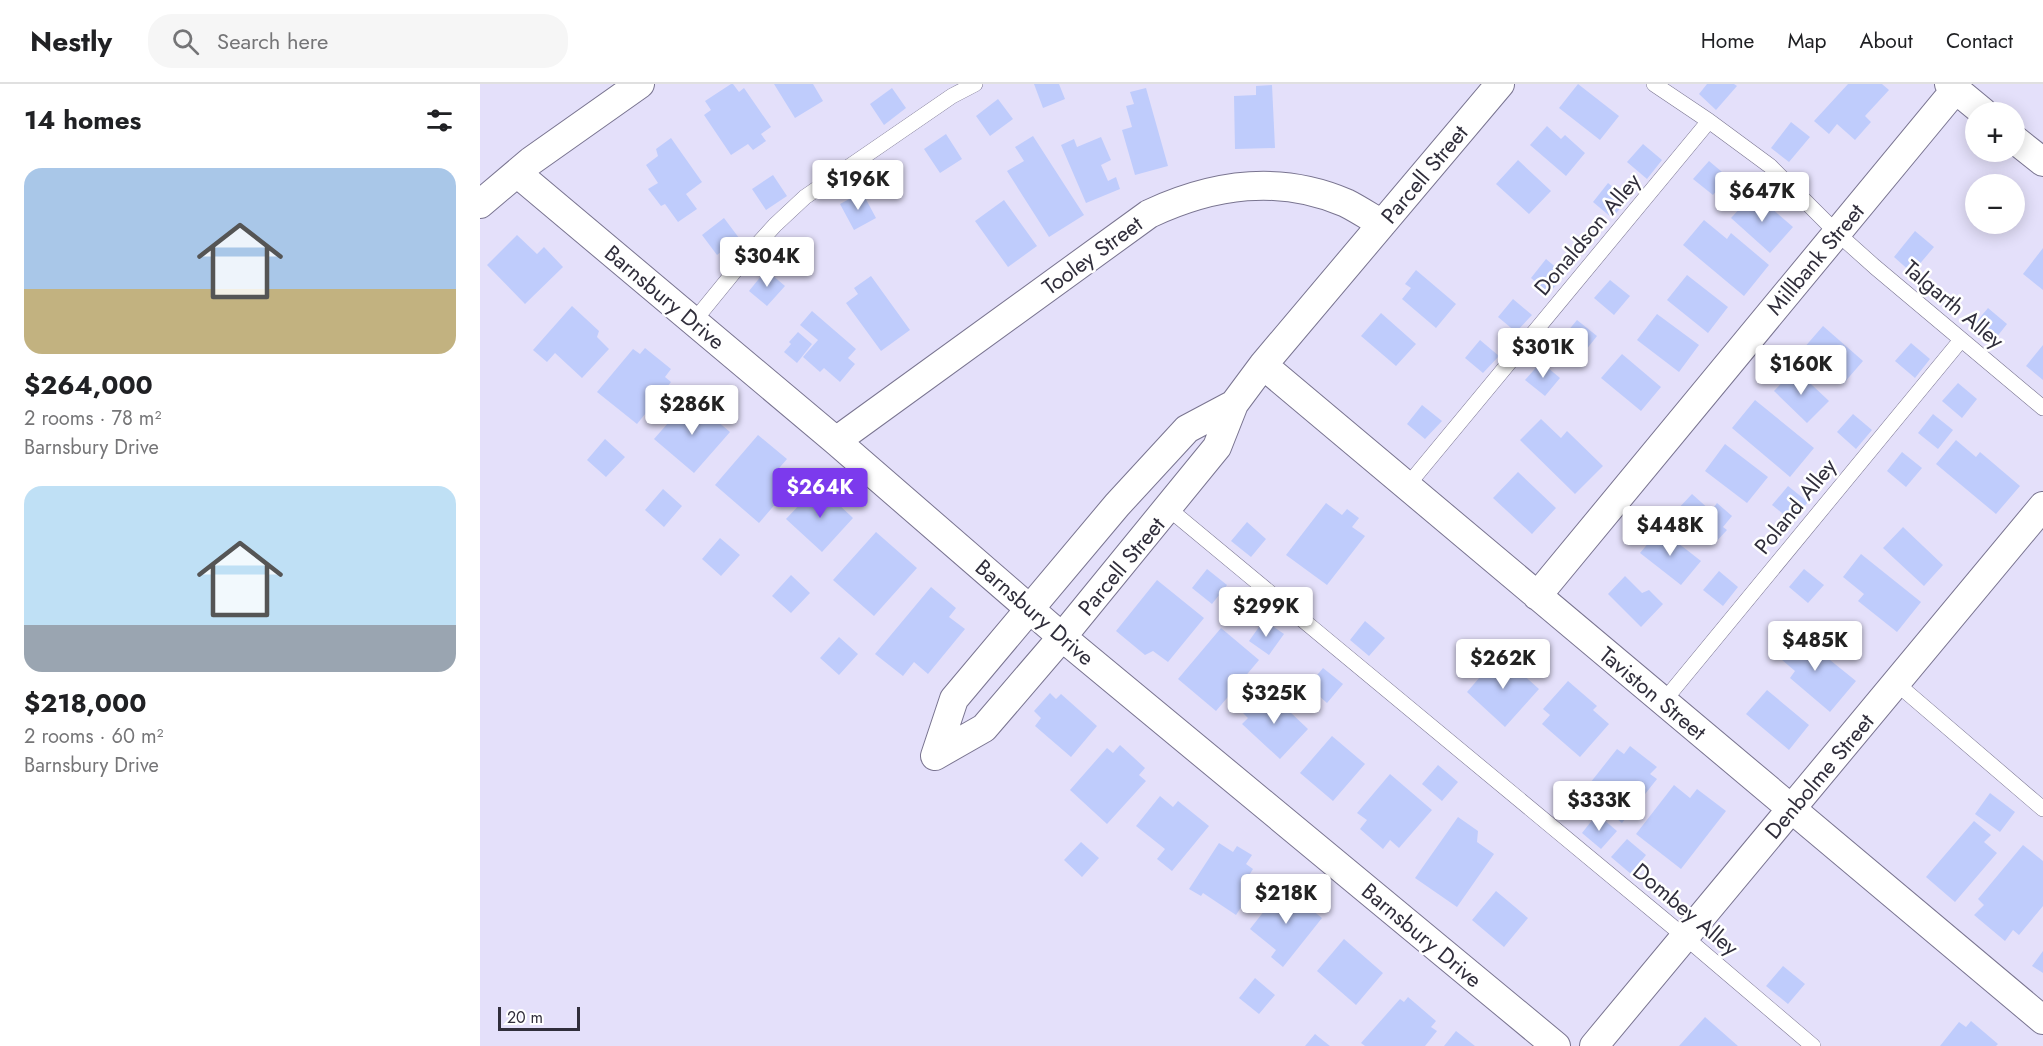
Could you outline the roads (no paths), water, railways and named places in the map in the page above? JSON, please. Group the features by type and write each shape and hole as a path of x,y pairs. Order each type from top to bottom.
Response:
{"street":[{"path":"480,204 517,173 640,84"},
{"name":"Parcell Street","path":"1234,404 1187,429 1117,505 954,699 935,756 984,728 1062,637 1169,509 1217,447 1234,404 1263,365 1500,84"},
{"path":"1952,87 1971,102"},
{"name":"Millbank Street","path":"1537,596 1837,233 1952,87"},
{"path":"2025,148 2043,162"},
{"name":"Barnsbury Drive","path":"517,173 836,441 1062,637 1556,1046"},
{"name":"Tooley Street","path":"836,441 1149,214 1174,203 1222,189 1274,185 1321,194 1347,204 1382,224"},
{"name":"Taviston Street","path":"1263,365 2043,1020"},
{"name":"Denbolme Street","path":"1594,1046 2043,506"}],"lane":[{"path":"694,321 747,256 805,197 952,96 975,84"},
{"name":"Talgarth Alley","path":"1654,84 1770,166 1837,233 2043,408"},
{"name":"Donaldson Alley","path":"1407,486 1709,121"},
{"name":"Poland Alley","path":"1663,702 1961,340"},
{"name":"Dombey Alley","path":"1169,509 1686,937 1813,1046"},
{"path":"1896,683 2043,808"}]}
